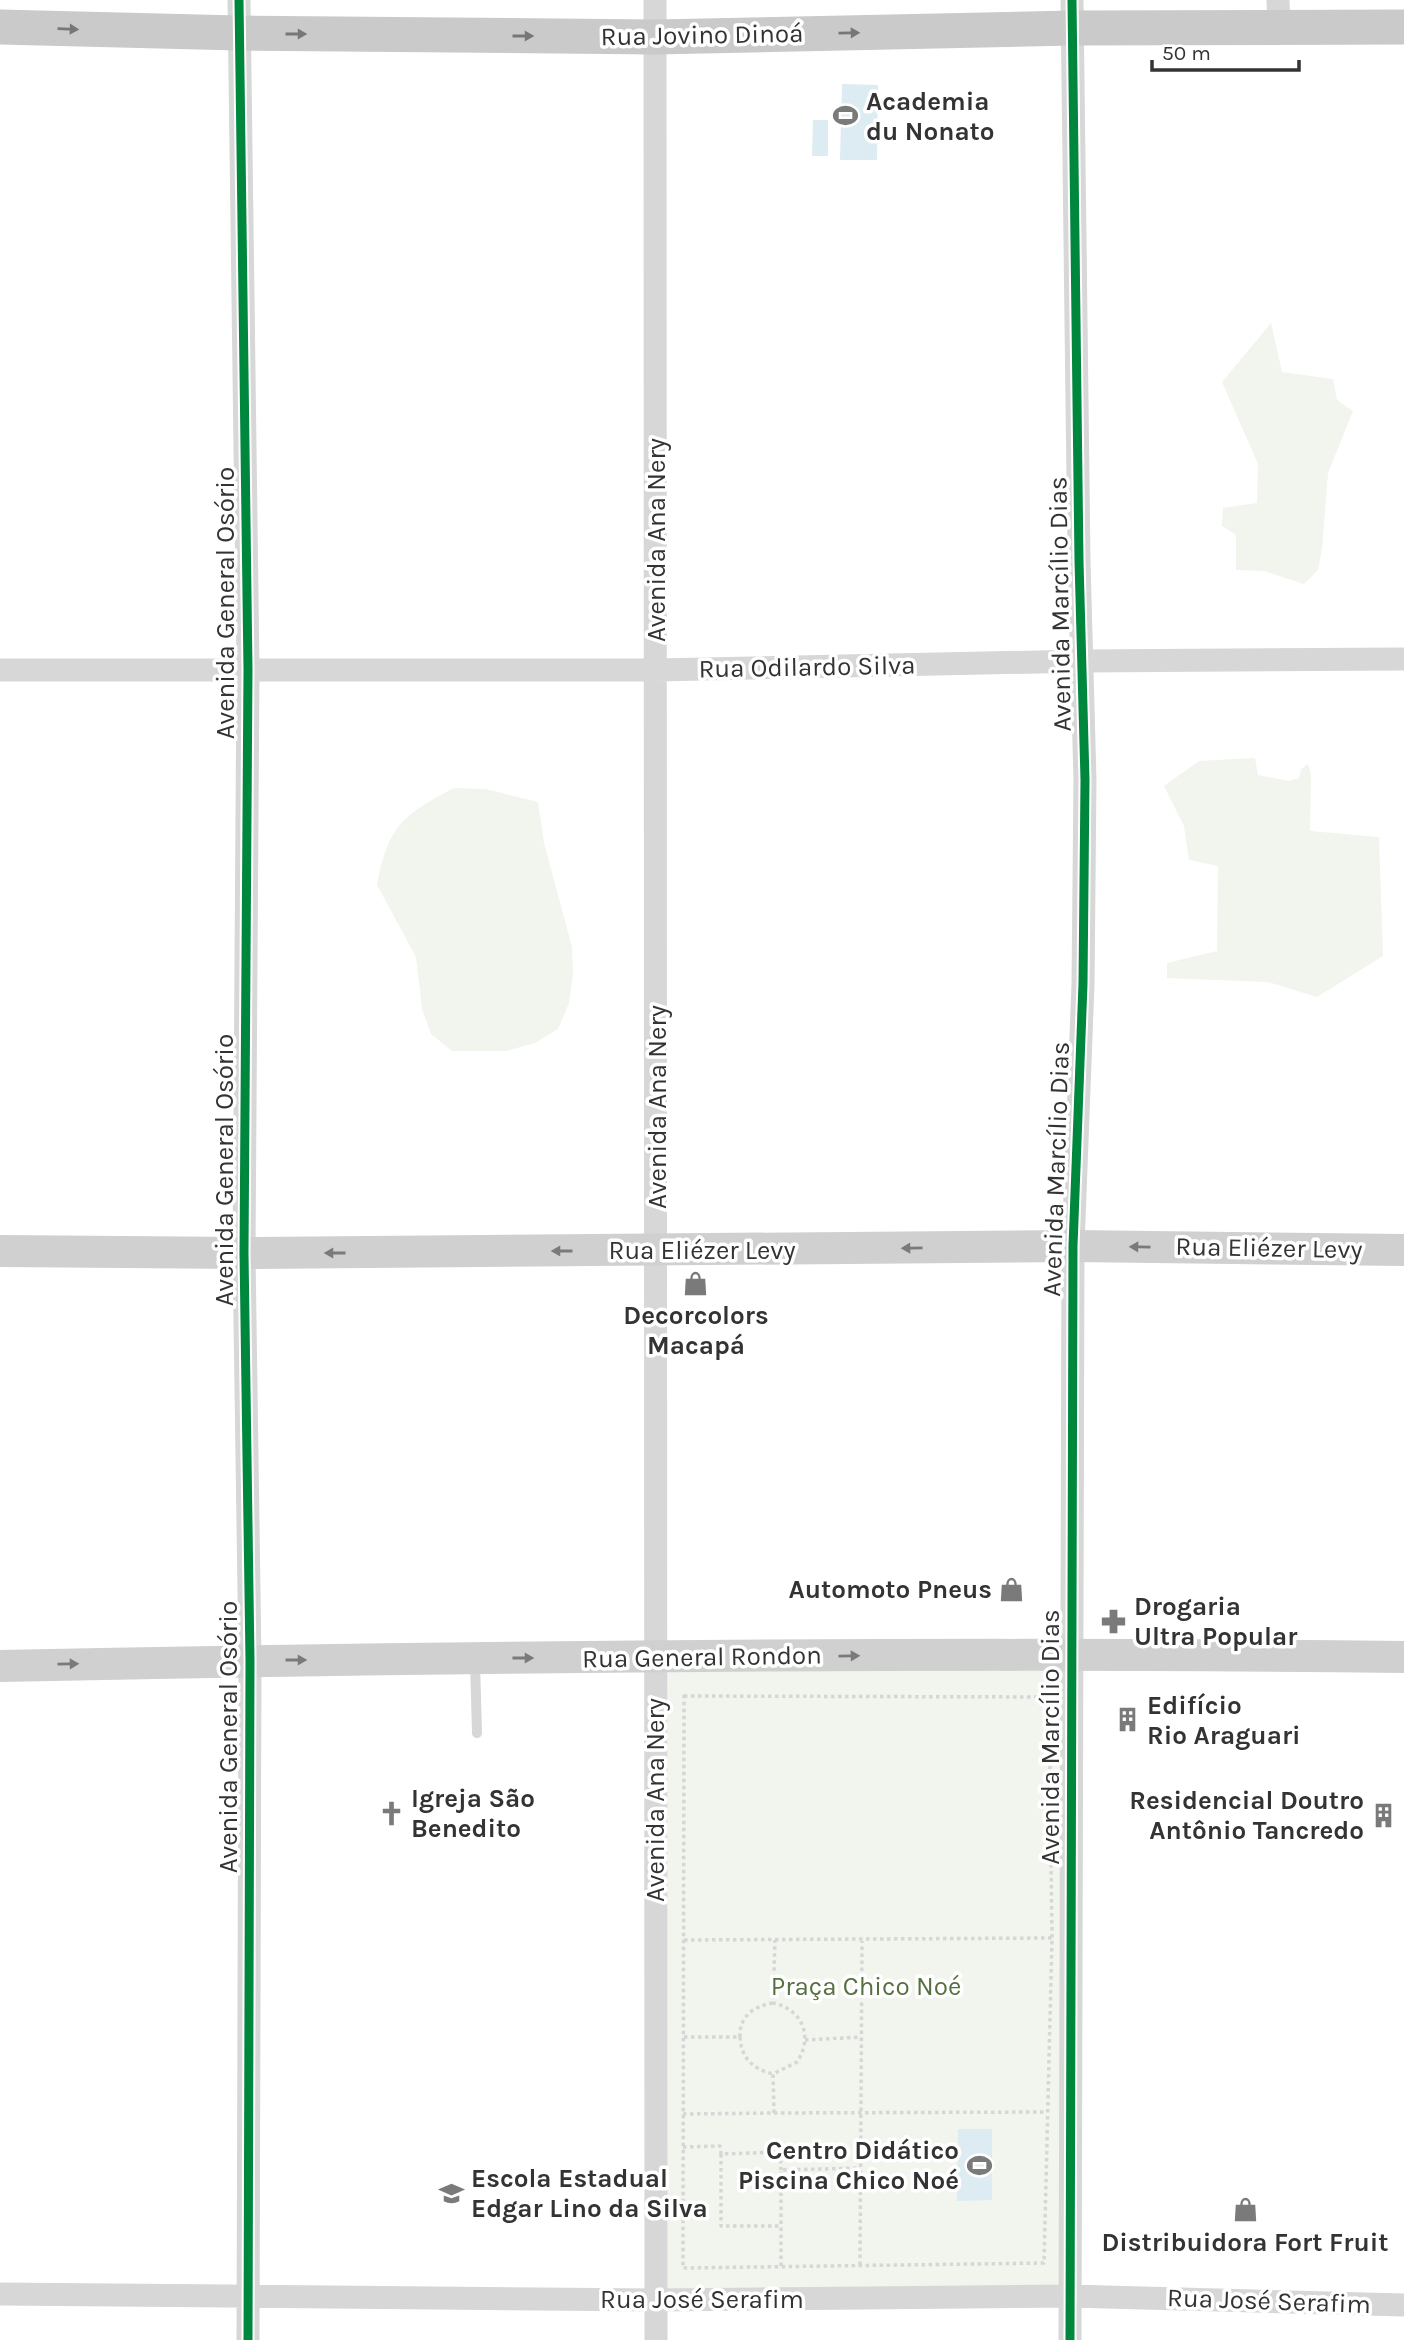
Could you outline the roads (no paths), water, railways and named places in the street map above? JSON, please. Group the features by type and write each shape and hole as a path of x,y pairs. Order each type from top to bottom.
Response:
{"main road":[{"name":"Rua Jovino Dinoá","path":"0,27 239,17 655,37 1073,14 1279,15 1404,27"},
{"name":"Rua Eliézer Levy","path":"0,1251 244,1253 1073,1246 1404,1250"},
{"name":"Rua General Rondon","path":"0,1666 1070,1653 1404,1657"}],"street":[{"name":"Avenida Ana Nery","path":"655,0 656,2340"},
{"name":"Avenida Marcílio Dias","path":"1070,2340 1073,1246 1083,984 1085,780 1073,14"},
{"name":"Avenida General Osório","path":"239,17 248,670 244,1253 250,1661 247,2340"},
{"name":"Rua Odilardo Silva","path":"0,670 656,670 1082,661 1404,659"},
{"name":"Rua José Serafim","path":"0,2294 656,2300 1070,2296 1404,2305"}],"lane":[{"path":"475,1659 477,1732"}],"place":[{"name":"Academia du Nonato","path":"846,116"},
{"name":"Decorcolors Macapá","path":"696,1283"},
{"name":"Automoto Pneus","path":"1012,1589"},
{"name":"Drogaria Ultra Popular","path":"1114,1621"},
{"name":"Edifício Rio Araguari","path":"1127,1720"},
{"name":"Igreja São Benedito","path":"391,1813"},
{"name":"Residencial Doutro Antônio Tancredo","path":"1384,1815"},
{"name":"Centro Didático Piscina Chico Noé","path":"979,2165"},
{"name":"Escola Estadual Edgar Lino da Silva","path":"451,2193"},
{"name":"Distribuidora Fort Fruit","path":"1245,2210"}],"park label":[{"name":"Praça Chico Noé","path":"866,1986"}]}
